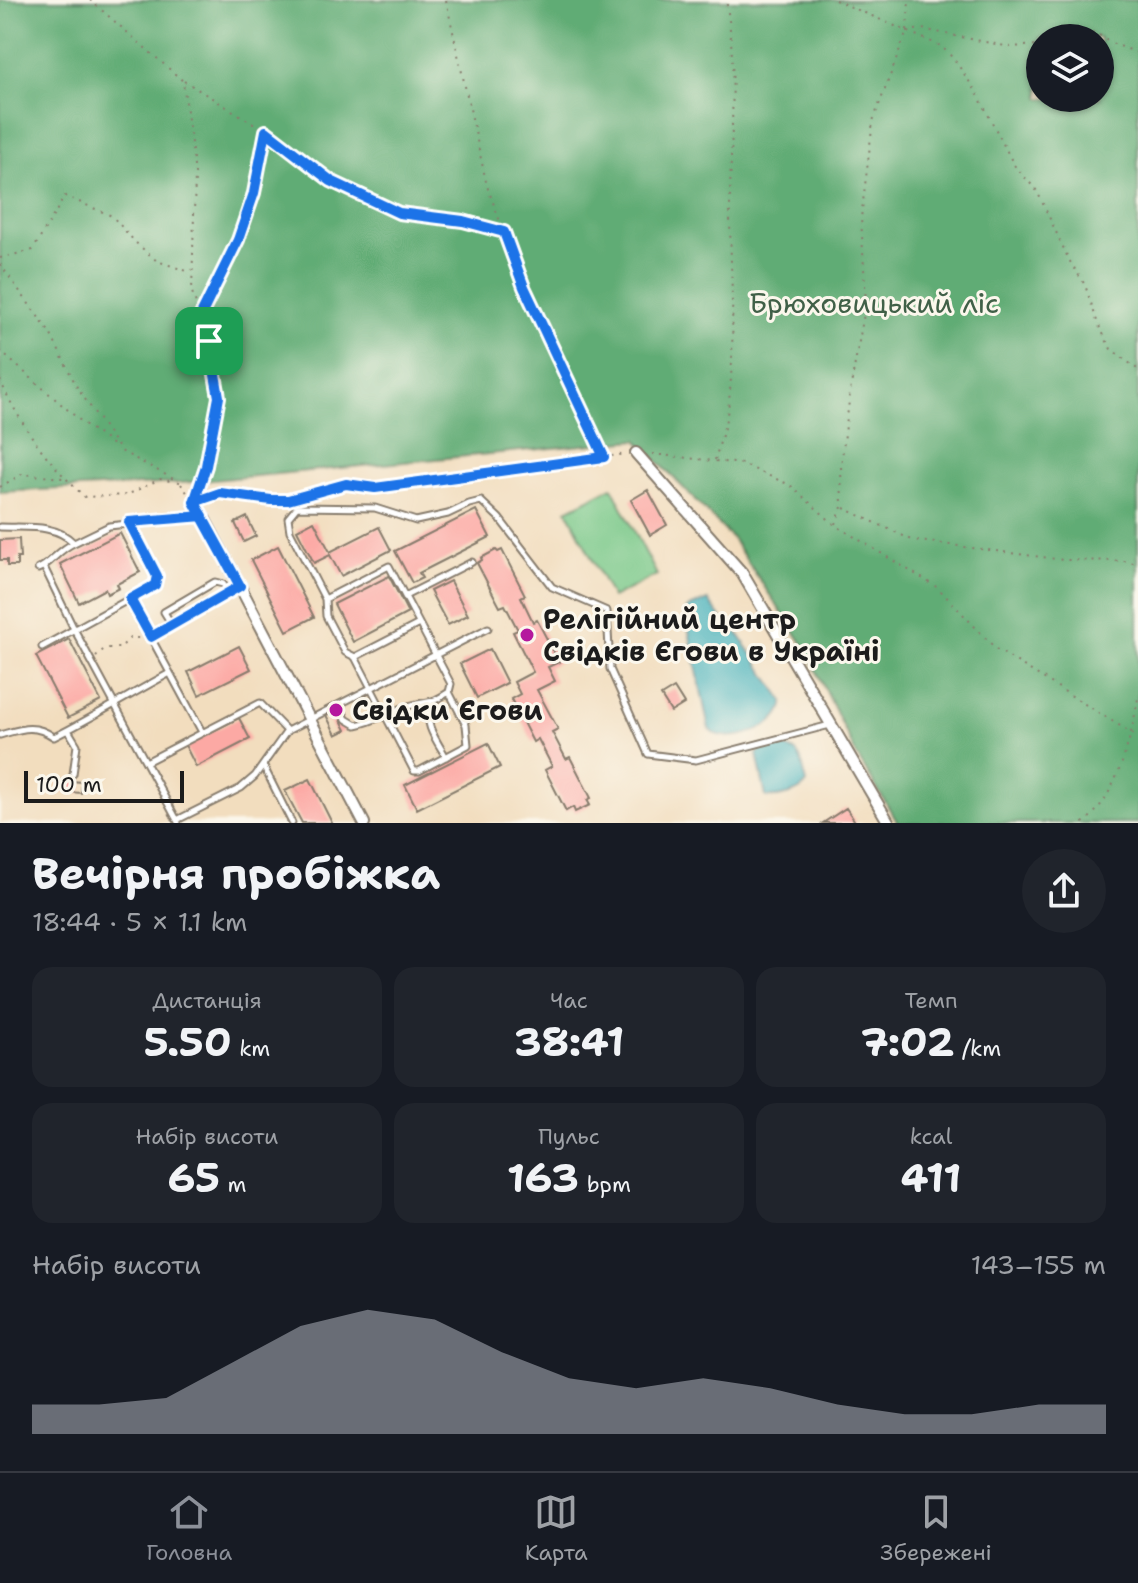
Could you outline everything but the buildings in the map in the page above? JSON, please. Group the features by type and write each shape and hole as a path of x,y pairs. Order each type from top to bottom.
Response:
{"street":[{"path":"636,453 742,573 889,823"},
{"path":"203,516 364,823"}],"lane":[{"path":"325,599 389,566 451,684 449,692 466,725 468,745 414,771 355,657 345,652 326,616 325,599 290,531 288,518 297,507 375,508 416,521 448,514 481,501 499,518 552,587 607,611 610,669 648,754 696,760 831,725"},
{"path":"203,516 109,526 59,550 41,568 178,822 234,792 255,776 287,731 488,628"},
{"path":"42,647 155,585 157,576 129,522"},
{"path":"0,527 49,528 69,537 74,543"},
{"path":"405,596 472,562"},
{"path":"172,625 164,612 215,582 223,584 229,593"},
{"path":"151,637 240,586"},
{"path":"130,599 202,732"},
{"path":"355,657 419,624"},
{"path":"0,735 35,727 54,737 170,673"},
{"path":"446,757 428,724 427,712 430,705 449,692"},
{"path":"146,762 260,703 287,731"},
{"path":"340,706 346,719 356,725 415,704 430,705"},
{"path":"68,730 77,745 73,774"},
{"path":"263,765 292,823"}],"path":[{"path":"90,0 183,81 266,131 331,181 399,213 463,221 504,232"},
{"path":"446,0 487,186 524,287 604,457"},
{"path":"714,461 729,403 733,318 730,206 732,101 730,20 726,0"},
{"path":"835,0 941,46 954,59 977,93 1014,165 1037,191 1069,260 1085,285 1098,324 1111,349 1137,366 1138,374"},
{"path":"835,525 842,507 843,453 866,303 861,218 873,121 907,31 909,0"},
{"path":"907,31 922,29 1010,47 1026,46"},
{"path":"1114,44 1138,53"},
{"path":"183,81 195,174 192,292 209,341 219,397 206,466 194,502"},
{"path":"200,317 238,240 254,193 266,131"},
{"path":"0,258 33,250 65,196 112,216 157,261 192,272"},
{"path":"0,264 50,333 78,389 121,451"},
{"path":"0,351 83,423 121,451 181,483 203,516"},
{"path":"0,380 16,415 64,478 85,497 127,495 160,479 181,483"},
{"path":"194,502 220,493 288,500 346,484 375,488 636,453 742,464 790,485 835,525 938,588 996,649 1138,737"},
{"path":"0,487 22,474 64,478"},
{"path":"842,507 912,540 1064,560 1138,564"},
{"path":"91,661 105,648 120,648 130,638 151,637"},
{"path":"1083,823 1096,814 1132,734 1138,698"},
{"path":"1132,734 1138,729"}],"green space":[{"name":"Брюховицький ліс","path":"0,0 1138,0 1138,823 898,823 857,756 806,649 731,537 637,440 181,483 0,492"},
{"path":"612,487 657,575 612,598 567,510"}],"water":[{"path":"708,600 729,628 737,632 783,700 782,710 775,719 740,736 716,734 709,729 685,612 689,607"},
{"path":"773,747 790,749 799,755 807,783 789,794 766,797 757,754"}],"place":[{"name":"Релігійний центр Свідків Єгови в Україні","path":"527,635"},
{"name":"Свідки Єгови","path":"336,710"}],"route":[{"path":"209,341 200,317 238,240 254,193 266,131 331,181 399,213 463,221 504,232 524,287 604,457 375,488 346,484 288,500 211,494 194,502 203,516 129,522 157,576 155,585 130,599 151,637 240,586 203,516 194,502 206,466 219,397 209,341"}]}
